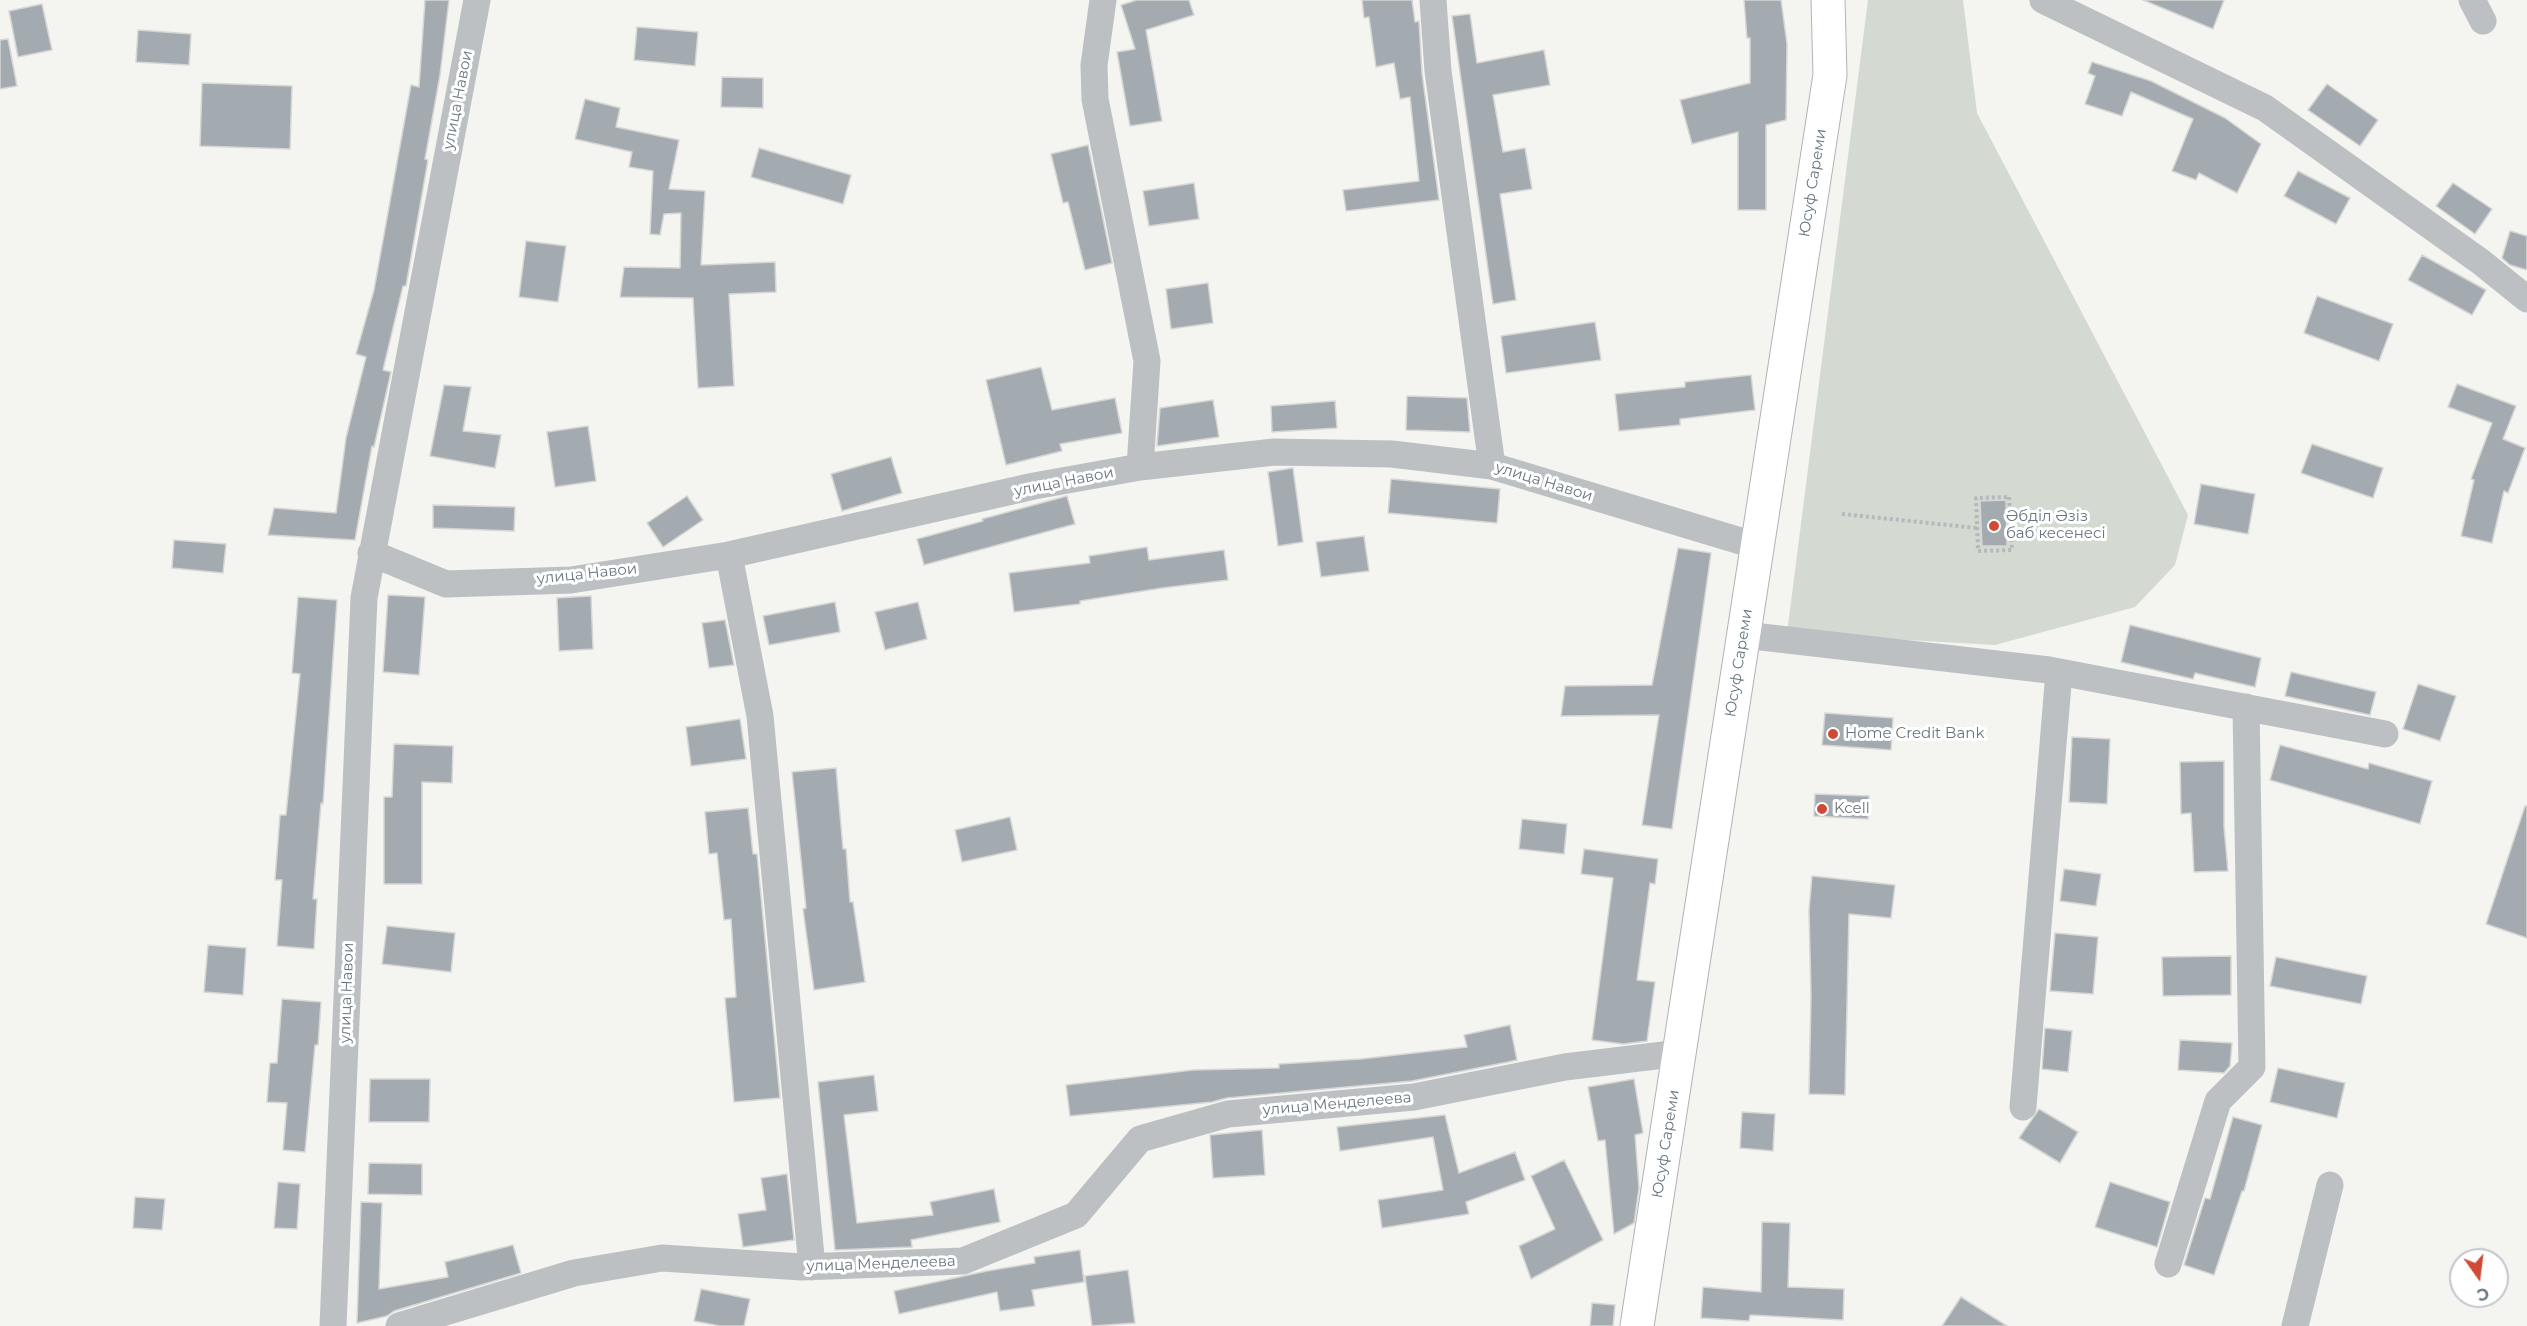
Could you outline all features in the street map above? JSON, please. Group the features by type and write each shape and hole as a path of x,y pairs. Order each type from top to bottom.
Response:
{"main road":[{"name":"Юсуф Сареми","path":"1637,1326 1830,75 1828,0"}],"street":[{"name":"улица Навои","path":"333,1326 364,598 477,0"},
{"path":"1103,0 1094,65 1095,99 1146,362 1140,467"},
{"path":"1433,0 1438,71 1492,465"},
{"path":"2043,0 2265,108 2481,262 2527,299"},
{"name":"улица Навои","path":"371,553 446,584 572,579 729,555 1034,486 1140,467 1274,452 1392,454 1492,465 1757,546"},
{"path":"729,555 760,716 812,1267"},
{"path":"1744,635 2059,672 2385,734"},
{"path":"2023,1107 2059,672"},
{"path":"2168,1264 2218,1101 2252,1067 2246,707"},
{"name":"улица Менделеева","path":"399,1326 574,1274 662,1257 812,1267 963,1261 1076,1215 1140,1139 1228,1114 1414,1097 1565,1067 1680,1053"},
{"path":"2295,1326 2330,1185"}],"path":[{"path":"2009,497 2012,550 1978,551 1977,528 1976,498 2009,497"},
{"path":"1842,514 1977,528"}],"shaded area":[{"path":"1868,0 1963,0 1977,113 2188,515 2175,565 2135,607 1995,645 1787,633"}],"building":[{"path":"425,0 449,0 440,75 406,286 403,286 383,370 391,372 374,447 372,446 355,540 268,535 274,508 336,513 346,438 366,357 356,354 374,290 411,85 419,87"},
{"path":"1137,0 1189,0 1194,15 1146,30 1162,121 1130,126 1117,52 1135,49 1121,5"},
{"path":"1362,0 1412,0 1415,22 1419,21 1422,73 1439,200 1346,211 1343,190 1419,181 1410,97 1400,99 1394,63 1376,67 1369,17 1364,18"},
{"path":"1744,0 1781,0 1787,44 1786,120 1766,125 1766,210 1738,210 1738,132 1692,144 1680,100 1750,83 1750,38 1747,38"},
{"path":"2143,0 2224,0 2213,29"},
{"path":"42,4 52,50 18,57 9,11"},
{"path":"1470,14 1477,63 1544,50 1550,85 1493,95 1503,152 1525,148 1532,189 1500,194 1516,300 1493,304 1452,16"},
{"path":"637,27 698,32 695,66 634,60"},
{"path":"138,30 191,34 189,65 136,62"},
{"path":"8,39 17,86 0,89 0,40"},
{"path":"2092,62 2151,81 2225,118 2261,144 2237,193 2199,173 2196,180 2172,171 2193,119 2131,92 2122,116 2085,104 2095,76 2088,73"},
{"path":"722,77 763,78 763,108 721,107"},
{"path":"202,83 292,86 290,149 200,146"},
{"path":"2327,84 2378,120 2360,146 2308,110"},
{"path":"585,99 620,108 616,127 679,140 669,189 705,191 701,265 775,262 776,292 729,294 734,386 698,388 693,298 620,297 624,267 680,268 681,213 664,214 660,235 650,234 653,171 629,167 632,152 575,139"},
{"path":"1088,145 1112,263 1085,270 1068,202 1063,203 1051,154"},
{"path":"759,148 851,175 843,204 751,177"},
{"path":"2298,171 2350,198 2336,224 2284,196"},
{"path":"1194,183 1199,219 1149,226 1143,191"},
{"path":"2453,183 2492,209 2475,234 2436,206"},
{"path":"2510,231 2527,236 2527,270 2510,265 2502,258"},
{"path":"526,241 566,246 558,302 519,297"},
{"path":"2422,255 2486,290 2472,315 2408,280"},
{"path":"1208,283 1213,323 1171,329 1166,289"},
{"path":"2317,296 2393,324 2379,361 2304,333"},
{"path":"1595,322 1601,360 1506,373 1501,336"},
{"path":"1041,367 1052,410 1115,398 1122,433 1060,444 1062,451 1006,465 986,380"},
{"path":"1751,375 1755,410 1680,419 1680,425 1619,431 1615,394 1685,387 1685,382"},
{"path":"2457,384 2516,406 2503,439 2525,448 2508,493 2504,491 2492,543 2461,536 2474,480 2471,479 2492,423 2448,407"},
{"path":"444,385 471,387 463,431 501,435 495,468 430,456"},
{"path":"1407,396 1467,398 1470,432 1406,430"},
{"path":"1213,400 1219,437 1157,446 1160,408"},
{"path":"1335,401 1337,428 1272,432 1271,406"},
{"path":"588,426 596,481 555,487 547,432"},
{"path":"2312,444 2383,468 2373,498 2301,473"},
{"path":"891,457 902,493 842,511 831,474"},
{"path":"1293,468 1303,542 1278,546 1268,472"},
{"path":"1391,479 1500,489 1497,523 1388,513"},
{"path":"2201,484 2255,494 2248,534 2194,524"},
{"path":"687,496 703,520 663,547 647,523"},
{"path":"1067,496 1075,524 924,565 917,539"},
{"path":"2006,500 2007,546 1982,546 1980,501"},
{"path":"433,505 515,507 514,531 433,528"},
{"path":"1364,536 1369,571 1321,577 1316,542"},
{"path":"174,540 226,544 223,573 172,568"},
{"path":"1147,547 1149,560 1224,550 1228,580 1080,601 1080,604 1014,612 1009,573 1090,563 1089,556"},
{"path":"1678,548 1711,553 1672,829 1642,825 1659,715 1561,716 1565,686 1652,685"},
{"path":"388,595 425,597 419,675 383,672"},
{"path":"591,596 593,649 559,651 557,598"},
{"path":"298,597 337,600 323,804 321,803 313,899 317,899 314,949 277,946 282,880 275,880 280,815 286,815 300,674 292,673"},
{"path":"835,602 840,632 769,645 763,616"},
{"path":"918,602 927,639 885,650 875,612"},
{"path":"725,620 734,665 709,668 702,623"},
{"path":"2130,625 2261,658 2255,687 2195,673 2193,679 2121,662"},
{"path":"2291,672 2376,692 2370,715 2285,696"},
{"path":"2418,684 2456,696 2440,741 2403,729"},
{"path":"1825,713 1893,718 1891,750 1822,745"},
{"path":"740,719 746,759 691,766 686,727"},
{"path":"2072,737 2110,739 2107,804 2069,802"},
{"path":"394,744 453,746 452,783 422,782 422,884 384,884 384,797 392,797"},
{"path":"2280,745 2368,769 2369,763 2432,781 2420,824 2270,780"},
{"path":"2224,761 2224,827 2228,871 2194,872 2191,813 2181,814 2180,762"},
{"path":"836,768 850,902 853,902 865,982 814,990 803,909 806,908 792,772"},
{"path":"1815,794 1869,796 1868,819 1814,816"},
{"path":"2525,806 2527,806 2527,938 2486,924"},
{"path":"748,808 753,854 757,854 780,1098 734,1102 725,998 736,997 731,919 724,920 717,853 709,854 705,812"},
{"path":"1010,817 1017,850 962,862 955,830"},
{"path":"1522,819 1567,824 1564,854 1519,849"},
{"path":"1584,849 1658,859 1655,884 1650,883 1637,980 1655,982 1647,1041 1623,1044 1592,1040 1613,878 1581,874"},
{"path":"2064,869 2101,874 2096,906 2060,901"},
{"path":"1812,876 1895,885 1891,918 1849,914 1845,1095 1809,1094 1811,997 1809,910"},
{"path":"387,926 455,933 451,972 382,964"},
{"path":"2055,933 2098,937 2093,994 2050,991"},
{"path":"208,945 246,948 243,995 204,992"},
{"path":"2231,956 2231,995 2163,996 2162,957"},
{"path":"2276,957 2367,976 2361,1004 2270,986"},
{"path":"282,999 321,1002 305,1152 283,1150 287,1103 267,1102 270,1063 277,1063"},
{"path":"1510,1025 1517,1060 1508,1062 1412,1081 1227,1098 1212,1102 1070,1116 1066,1085 1193,1070 1279,1068 1279,1064 1361,1059 1467,1047 1464,1035"},
{"path":"2045,1028 2072,1031 2068,1072 2042,1069"},
{"path":"2180,1040 2232,1043 2230,1066 2224,1073 2178,1070"},
{"path":"2278,1068 2345,1083 2337,1118 2270,1102"},
{"path":"874,1075 878,1111 844,1115 857,1223 933,1215 930,1202 994,1189 1000,1222 911,1240 912,1247 835,1250 818,1082"},
{"path":"370,1079 430,1079 429,1122 369,1122"},
{"path":"1634,1079 1643,1133 1635,1135 1639,1188 1634,1223 1614,1234 1605,1140 1598,1141 1588,1087"},
{"path":"2039,1109 2078,1132 2060,1163 2019,1138"},
{"path":"1742,1112 1775,1114 1773,1151 1740,1148"},
{"path":"1445,1115 1459,1173 1515,1152 1525,1180 1466,1202 1469,1214 1382,1228 1378,1200 1443,1190 1433,1137 1340,1151 1337,1127"},
{"path":"2233,1117 2262,1125 2244,1191 2242,1191 2214,1275 2184,1265 2205,1198 2210,1199"},
{"path":"1262,1130 1265,1175 1213,1178 1210,1135"},
{"path":"1564,1160 1603,1240 1531,1279 1519,1246 1555,1229 1531,1176"},
{"path":"369,1163 422,1164 422,1195 368,1194"},
{"path":"787,1174 794,1240 743,1247 738,1214 766,1210 761,1178"},
{"path":"278,1182 300,1184 297,1229 274,1228"},
{"path":"2110,1182 2170,1202 2157,1247 2095,1227"},
{"path":"135,1197 165,1199 162,1230 133,1228"},
{"path":"361,1202 382,1203 379,1289 448,1277 445,1262 513,1245 521,1273 394,1311 387,1316 357,1323"},
{"path":"1762,1222 1790,1223 1788,1287 1844,1289 1843,1320 1750,1315 1749,1321 1701,1318 1703,1287 1761,1292"},
{"path":"1080,1250 1084,1282 1032,1290 1035,1306 1000,1311 997,1292 899,1314 894,1291 1035,1263 1034,1257"},
{"path":"1128,1270 1135,1323 1092,1326 1085,1276"},
{"path":"701,1289 750,1299 744,1326 720,1326 694,1321"},
{"path":"1961,1297 2007,1326 1942,1326"},
{"path":"1592,1303 1615,1305 1613,1326 1590,1326"}],"place":[{"name":"Әбділ Әзіз баб кесенесі","path":"1994,526"},
{"name":"Home Credit Bank","path":"1833,734"},
{"name":"Kcell","path":"1822,809"}]}
